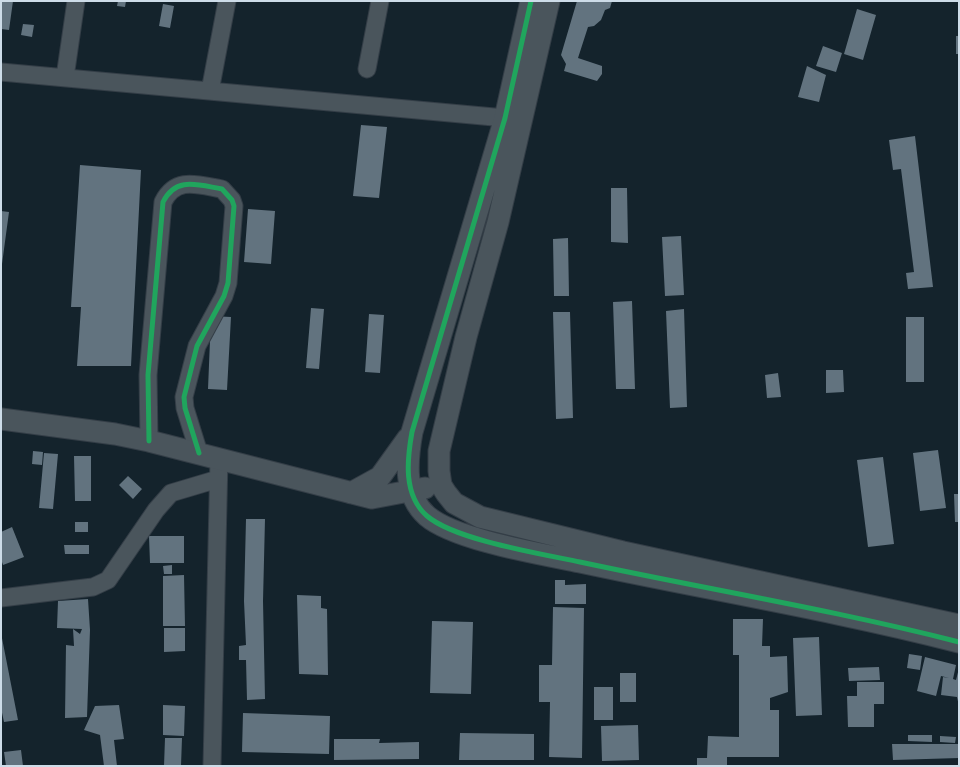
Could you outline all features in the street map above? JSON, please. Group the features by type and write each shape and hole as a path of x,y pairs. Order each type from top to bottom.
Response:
{"street":[{"path":"65,77 76,1"},
{"path":"210,91 227,1"},
{"path":"367,69 380,1"},
{"path":"531,1 505,118 412,432 407,458 407,471 412,491 425,515 434,522 469,536 521,549 731,584 959,625"},
{"path":"549,1 500,214 466,337 439,450 438,467 441,485 454,503 480,517 623,552 731,584 959,642"},
{"path":"1,72 505,118"},
{"path":"149,441 148,375 163,202 168,192 175,186 186,184 222,188 232,200 234,206 228,283 224,296 197,346 184,397 185,408 198,453"},
{"path":"1,419 115,434 149,441 372,498 441,485"},
{"path":"351,493 380,477 412,432"},
{"path":"212,766 219,458"},
{"path":"1,598 93,587 108,580 156,510 171,493 218,479"}],"building":[{"path":"2,1 13,1 9,30 1,29"},
{"path":"118,1 126,1 125,7 117,6"},
{"path":"577,1 612,1 610,8 605,10 601,20 594,26 588,27 578,58 602,66 602,74 597,81 564,71 566,64 561,55"},
{"path":"163,4 174,6 170,28 159,26"},
{"path":"857,9 876,15 863,60 844,54"},
{"path":"23,24 34,25 32,37 21,35"},
{"path":"956,36 959,36 959,54 956,54"},
{"path":"823,46 842,53 836,72 816,66"},
{"path":"807,66 826,75 819,102 798,97"},
{"path":"361,125 387,127 379,198 353,196"},
{"path":"915,136 933,287 908,289 906,273 914,272 901,169 893,170 889,140"},
{"path":"80,165 141,170 131,366 77,366 81,307 71,307"},
{"path":"611,188 627,188 628,243 611,242"},
{"path":"248,209 275,211 271,264 244,262"},
{"path":"1,211 9,212 2,264 1,264"},
{"path":"681,236 684,295 665,296 662,237"},
{"path":"568,238 569,296 554,296 553,239"},
{"path":"632,301 635,389 616,389 613,302"},
{"path":"311,308 324,309 319,369 306,368"},
{"path":"684,309 687,407 670,408 666,311"},
{"path":"553,312 570,312 573,418 556,419"},
{"path":"369,314 384,315 380,373 365,372"},
{"path":"211,316 231,317 227,390 208,389"},
{"path":"906,317 924,317 924,382 906,382"},
{"path":"826,370 843,370 844,392 826,393"},
{"path":"778,373 781,397 767,398 765,375"},
{"path":"938,450 946,508 920,511 913,453"},
{"path":"33,451 43,452 42,465 32,464"},
{"path":"44,453 58,454 53,509 39,508"},
{"path":"74,456 91,456 91,501 75,501"},
{"path":"883,457 894,544 868,547 857,460"},
{"path":"128,476 142,489 133,499 119,485"},
{"path":"954,494 959,494 959,522 955,522"},
{"path":"246,519 265,519 263,601 265,699 247,700 246,660 239,660 239,646 246,645 244,601"},
{"path":"75,522 88,522 88,532 75,532"},
{"path":"12,527 24,557 3,565 1,559 1,532"},
{"path":"149,536 184,536 184,563 150,563"},
{"path":"64,545 89,545 89,554 65,554"},
{"path":"172,565 172,574 164,574 163,566"},
{"path":"184,575 185,626 163,626 163,576"},
{"path":"555,580 565,580 565,585 586,584 586,604 555,604"},
{"path":"297,595 321,596 321,608 327,609 328,675 299,674"},
{"path":"88,599 90,630 87,717 65,718 66,645 74,646 73,629 80,634 82,629 57,628 58,601"},
{"path":"553,607 584,608 582,758 549,757 550,702 539,702 539,665 552,665"},
{"path":"733,619 763,619 762,646 770,646 770,657 787,656 788,692 770,698 770,710 779,710 779,757 727,757 727,766 697,766 697,758 707,758 708,736 739,737 739,655 733,655"},
{"path":"432,621 473,622 471,694 430,693"},
{"path":"164,628 185,628 185,651 164,652"},
{"path":"1,633 18,720 4,722 1,708"},
{"path":"819,637 822,715 796,716 793,638"},
{"path":"909,654 922,656 920,670 907,668"},
{"path":"925,657 956,665 953,679 956,680 959,668 959,706 957,697 941,695 943,677 949,678 941,676 936,696 917,691"},
{"path":"879,667 880,680 849,681 848,668"},
{"path":"620,673 636,673 636,702 620,702"},
{"path":"857,682 884,682 884,704 874,704 874,727 848,727 847,696 857,696"},
{"path":"594,687 613,687 613,720 594,720"},
{"path":"119,705 124,739 114,740 117,766 104,766 100,735 84,730 95,706"},
{"path":"163,705 185,706 184,736 163,735"},
{"path":"243,713 330,716 329,754 242,752"},
{"path":"638,725 639,760 602,761 601,726"},
{"path":"460,733 534,734 534,760 459,760"},
{"path":"908,735 932,735 932,742 908,741"},
{"path":"940,736 956,737 955,743 940,742"},
{"path":"165,738 182,738 181,766 164,766"},
{"path":"334,739 380,739 379,743 419,742 419,759 334,760"},
{"path":"892,744 959,744 959,758 893,760"},
{"path":"21,750 23,766 6,766 4,752"}],"cycle path":[{"path":"531,1 505,118 412,432 408,465 410,488 419,508 440,525 457,532 500,545 865,620 959,642"},
{"path":"149,441 148,375 163,202 174,188 181,185 196,184 222,189 232,200 234,206 228,283 224,296 197,346 184,397 185,408 199,453"}]}
